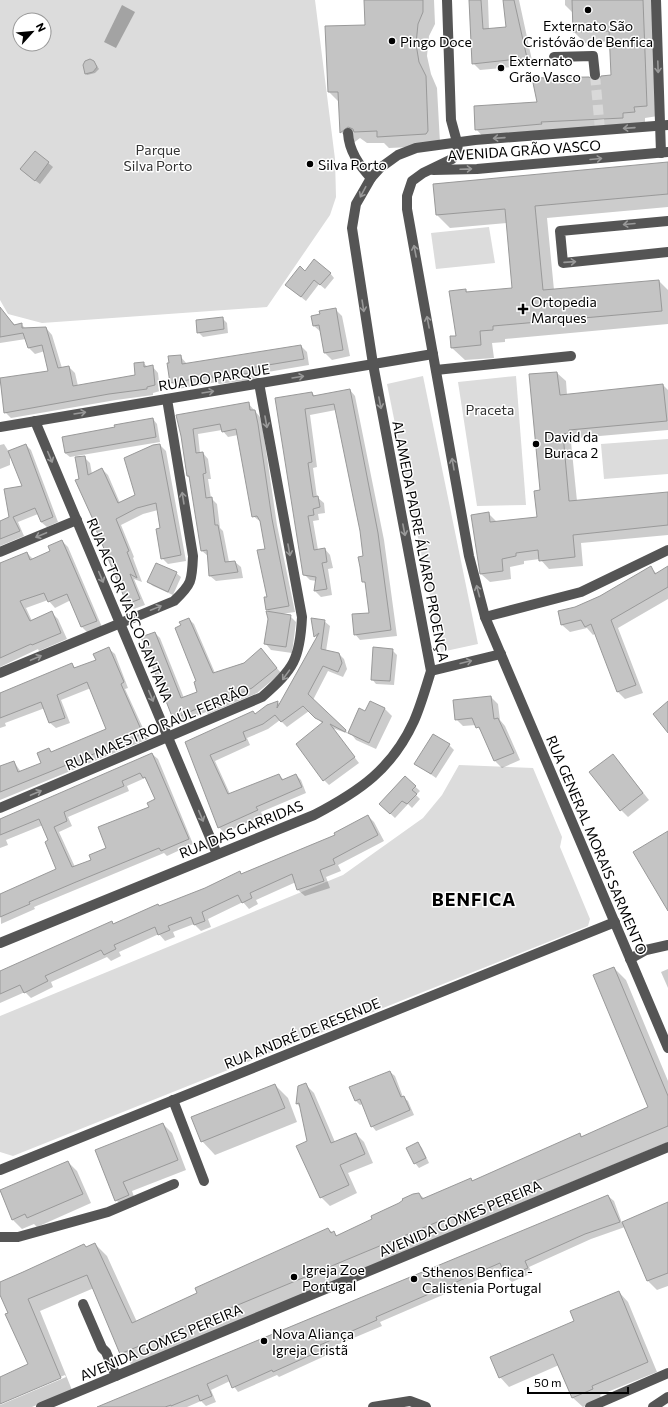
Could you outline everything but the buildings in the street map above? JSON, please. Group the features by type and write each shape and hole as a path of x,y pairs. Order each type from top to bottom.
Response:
{"street":[{"path":"447,0 451,120 458,142"},
{"path":"656,0 664,126 664,152"},
{"path":"554,57 593,56 595,75"},
{"name":"AVENIDA GRÃO VASCO","path":"426,146 458,142 664,126"},
{"path":"348,132 348,141 355,156 371,178"},
{"name":"AVENIDA GRÃO VASCO","path":"427,170 452,159 458,152 458,142"},
{"name":"ALAMEDA PADRE ÁLVARO PROENÇA","path":"426,146 407,151 389,160 371,178 356,204 352,228 373,364 431,671 501,654"},
{"name":"AVENIDA GRÃO VASCO","path":"427,170 477,169 664,152"},
{"path":"427,170 412,181 407,196 407,209 469,556 485,617 501,654"},
{"path":"668,221 560,231 563,263 668,252"},
{"name":"RUA DO PARQUE","path":"0,426 433,354"},
{"path":"436,370 571,356"},
{"name":"RUA MAESTRO RAÚL FERRÃO","path":"0,808 262,697 284,679 294,662 301,642 302,617 259,383"},
{"path":"0,673 174,601 189,587 193,556 167,399"},
{"name":"RUA ACTOR VASCO SANTANA","path":"35,421 217,854"},
{"path":"0,552 77,520"},
{"path":"485,617 581,592 668,550"},
{"name":"RUA GENERAL MORAIS SARMENTO","path":"501,654 668,1048"},
{"name":"RUA DAS GARRIDAS","path":"0,943 314,815 343,800 378,774 400,749 415,720 431,671"},
{"name":"RUA ANDRÉ DE RESENDE","path":"0,1170 615,922"},
{"path":"630,959 646,950 668,944"},
{"path":"173,1100 204,1181"},
{"name":"AVENIDA GOMES PEREIRA","path":"41,1407 668,1147"},
{"path":"0,1237 18,1237 108,1212 174,1184"},
{"path":"83,1304 116,1376"},
{"path":"590,1407 668,1373"},
{"path":"653,1407 668,1397"},
{"path":"373,1407 410,1401 426,1407"}],"green space":[{"name":"Parque Silva Porto","path":"0,0 315,0 335,159 336,197 330,215 267,307 42,323 8,314 0,300"},
{"path":"489,227 495,263 436,269 431,233"},
{"path":"423,376 478,644 441,652 387,384"},
{"name":"Praceta","path":"516,376 526,505 477,506 458,382"},
{"path":"668,439 668,474 604,479 601,444"},
{"path":"459,765 533,768 562,837 560,847 590,919 588,926 13,1156 0,1152 0,1016 343,875 423,818 442,795"}],"shaded area":[{"path":"122,5 135,12 116,48 104,42"}],"tunnel":[{"path":"595,75 600,130"}],"place":[{"name":"Externato São Cristóvão de Benfica","path":"588,10"},
{"name":"Pingo Doce","path":"392,41"},
{"name":"Externato Grão Vasco","path":"501,68"},
{"name":"Silva Porto","path":"310,164"},
{"name":"Ortopedia Marques","path":"523,309"},
{"name":"David da Buraca 2","path":"536,444"},
{"name":"Igreja Zoe Portugal","path":"294,1277"},
{"name":"Sthenos Benfica - Calistenia Portugal","path":"414,1279"},
{"name":"Nova Aliança Igreja Cristã","path":"264,1341"}],"district":[{"name":"BENFICA","path":"474,899"}]}
